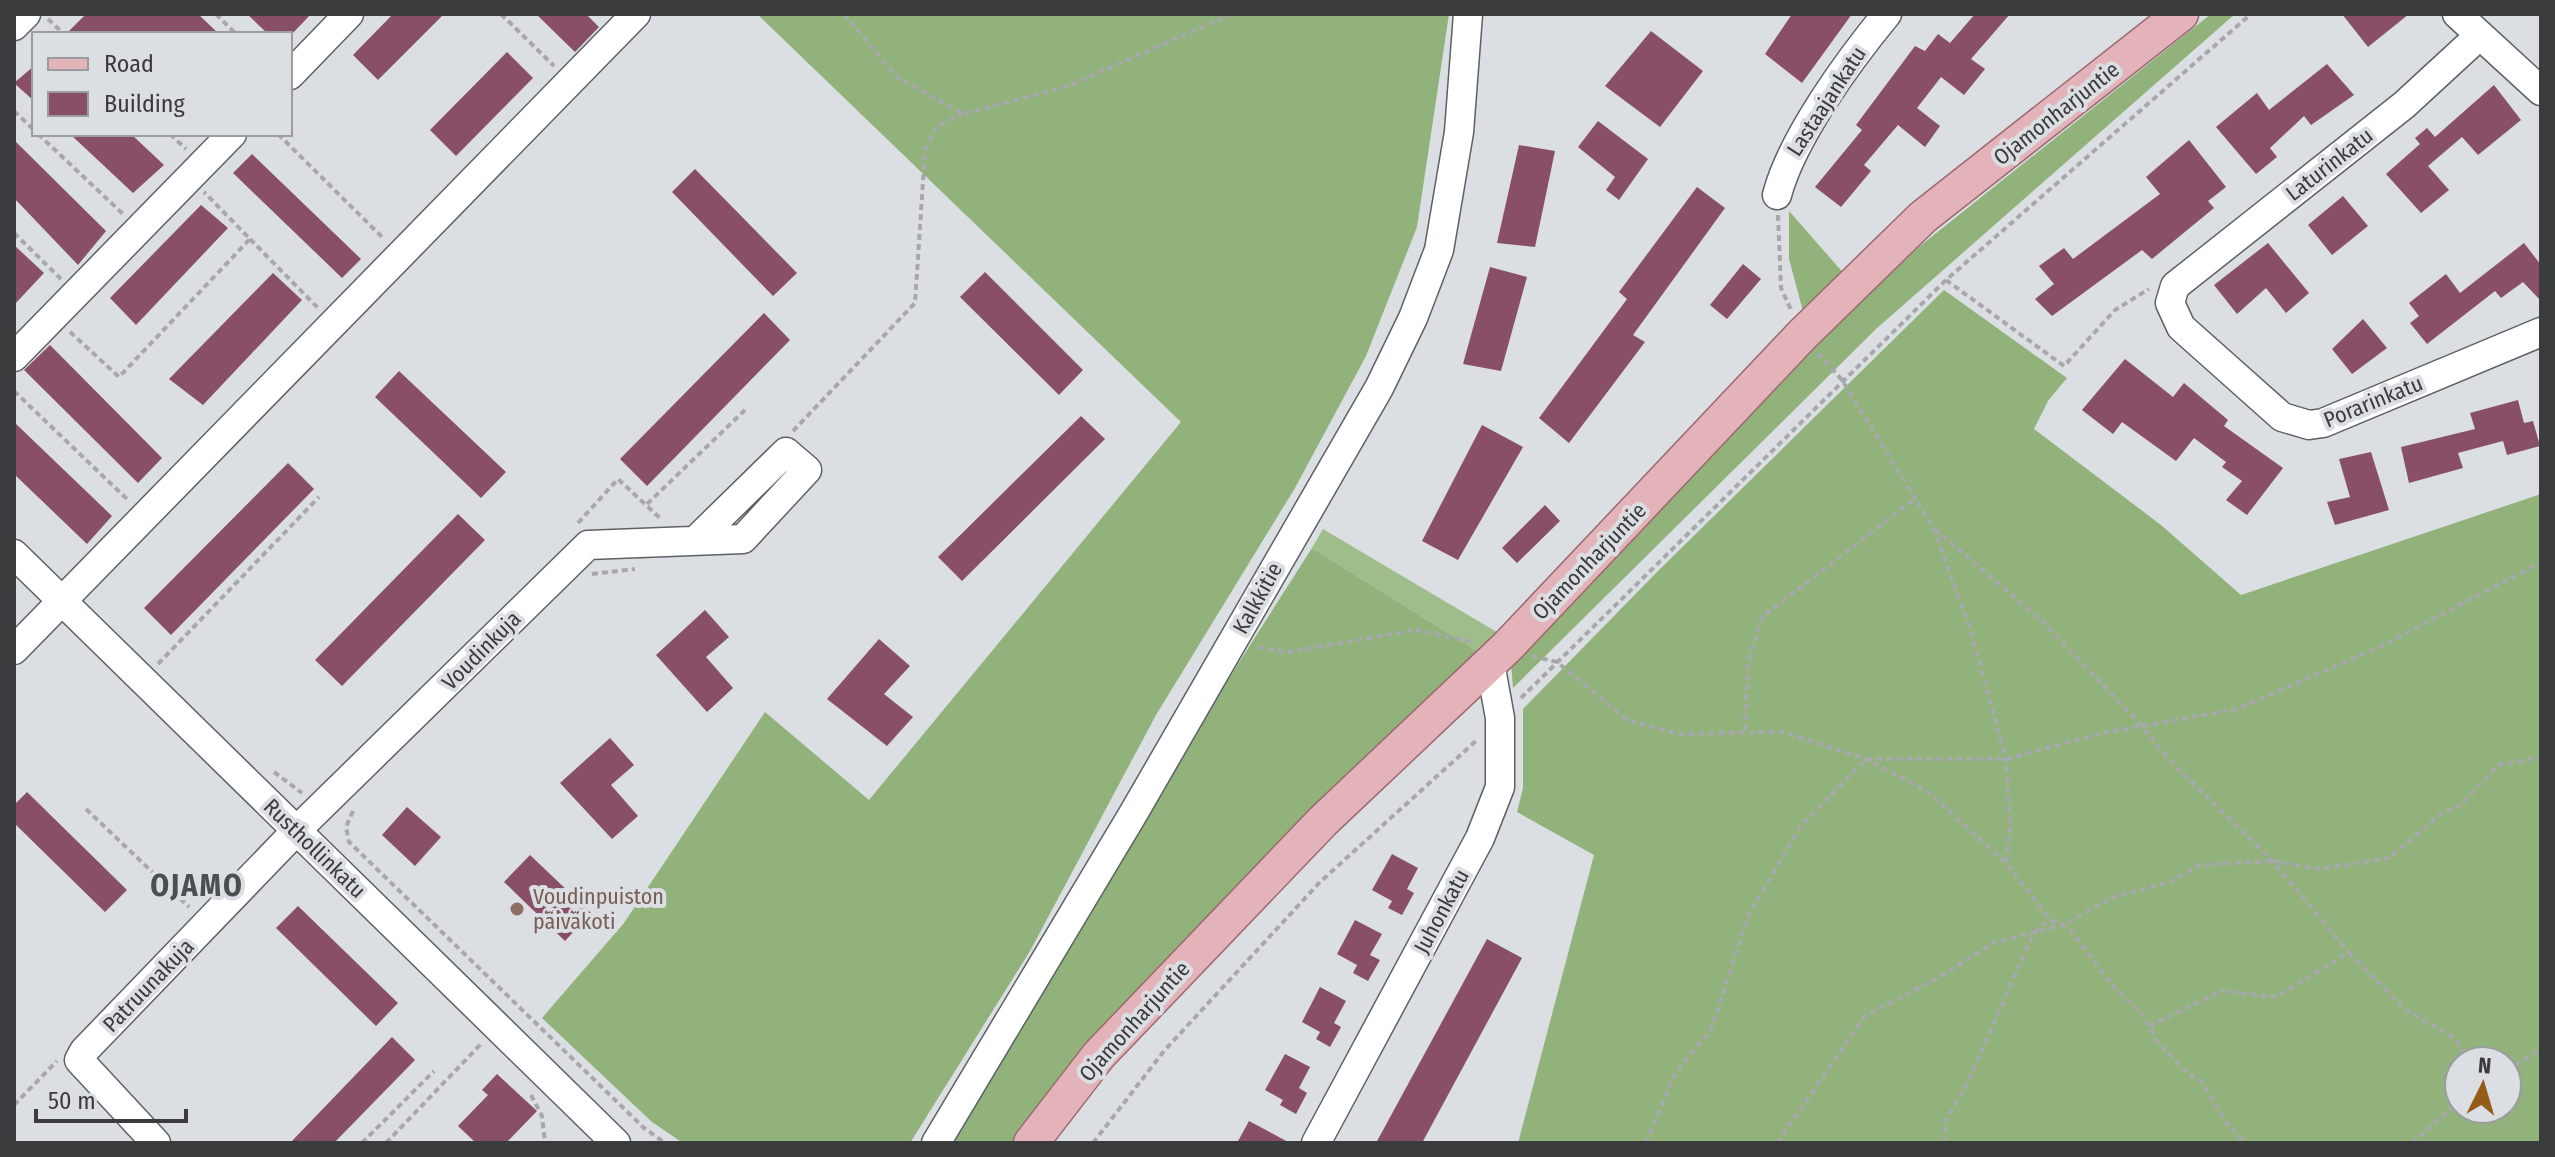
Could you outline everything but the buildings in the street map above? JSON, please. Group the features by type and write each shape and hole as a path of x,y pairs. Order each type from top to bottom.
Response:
{"main road":[{"name":"Ojamonharjuntie","path":"1031,1143 1110,1044 1323,821 1497,656 1802,335 1923,217 2181,14"}],"street":[{"path":"14,26 26,14"},
{"path":"292,73 349,14"},
{"path":"14,650 636,14"},
{"name":"Kalkkitie","path":"936,1143 1379,388 1413,318 1439,250 1459,132 1468,14"},
{"name":"Lastaajankatu","path":"1777,195 1785,164 1865,40 1887,14"},
{"path":"2457,14 2541,91"},
{"name":"Laturinkatu","path":"2175,286 2404,105 2479,36"},
{"path":"14,357 230,136"},
{"name":"Porarinkatu","path":"2175,286 2170,303 2181,327 2282,417 2309,425 2323,423 2541,332"},
{"name":"Voudinkuja","path":"297,830 588,545 696,540"},
{"name":"Rusthollinkatu","path":"14,554 616,1143"},
{"name":"Juhonkatu","path":"1316,1143 1480,838 1500,787 1497,656"},
{"name":"Patruunakuja","path":"156,1143 79,1060 84,1051 297,830"}],"path":[{"path":"43,14 62,32"},
{"path":"216,14 234,32"},
{"path":"501,14 570,81"},
{"path":"844,14 897,77 963,114"},
{"path":"790,434 915,303 925,151 937,126 963,114 1068,86 1232,14"},
{"path":"1093,1143 1164,1051 1320,882 1500,718 1946,280 2251,14"},
{"path":"14,111 32,128"},
{"path":"40,136 139,229"},
{"path":"280,136 400,255"},
{"path":"189,178 333,324"},
{"path":"1777,195 1781,288 1802,335 1842,380 1933,527 1969,625 2006,759 2010,829 2006,863"},
{"path":"14,233 77,293"},
{"path":"53,317 119,377 250,239"},
{"path":"1946,280 2064,366 2115,310 2151,287 2175,286"},
{"path":"14,391 145,517"},
{"path":"647,504 745,410"},
{"path":"143,680 319,497"},
{"path":"1745,731 1748,662 1762,617 1916,498"},
{"path":"1933,527 2042,621 2142,726 2169,760 2273,861 2349,953 2406,1010 2456,1039 2459,1045"},
{"path":"1646,1143 1676,1072 1711,1030 1747,918 1800,827 1866,759 2006,759 2142,726 2237,709 2380,647 2541,562"},
{"path":"591,574 650,567"},
{"path":"1231,643 1288,652 1416,630 1497,656 1557,662 1627,720 1678,734 1782,732 1866,759 1927,791 2006,863 2049,918 2063,925 2149,1026 2166,1051 2188,1074 2201,1081 2226,1122 2245,1143"},
{"path":"1777,1143 1865,1016 1938,978 1993,943 2063,925 2113,897 2170,882 2200,865 2273,861 2319,869 2389,858 2441,814 2461,805 2498,765 2541,757"},
{"path":"360,803 350,814 346,827 349,842 644,1128 665,1143"},
{"path":"86,809 197,914"},
{"path":"1945,1143 1945,1122 1969,1080 2036,930 2045,922 2056,922"},
{"path":"2149,1026 2222,991 2275,997 2349,953"},
{"path":"386,1143 484,1040"},
{"path":"2523,1060 2541,1049"},
{"path":"362,1143 434,1071"},
{"path":"545,1100 532,1091 542,1116 545,1143"},
{"path":"2412,1143 2443,1116"}],"green space":[{"path":"757,14 1449,14 1417,227 1366,356 1295,488 1156,715 1030,951 910,1143 683,1143 652,1122 542,1018 624,923 765,712 869,800 1181,422"},
{"path":"2211,14 2235,14 1876,329 1513,688 1511,663 1525,643 1824,336 1920,246"},
{"path":"1789,211 1846,276 1804,315 1789,259"},
{"path":"1944,290 2067,378 2048,401 2034,429 2161,525 2241,595 2541,494 2541,1143 1518,1143 1594,855 1517,812 1523,788 1523,709 1656,573"},
{"path":"1323,529 1500,634 1480,653 1312,548"},
{"path":"1312,548 1480,653 1355,768 1235,888 1120,1013 1011,1143 947,1143 1187,744"}],"place":[{"name":"Voudinpuiston päiväkoti","path":"517,909"}],"district":[{"name":"OJAMO","path":"197,886"}]}
